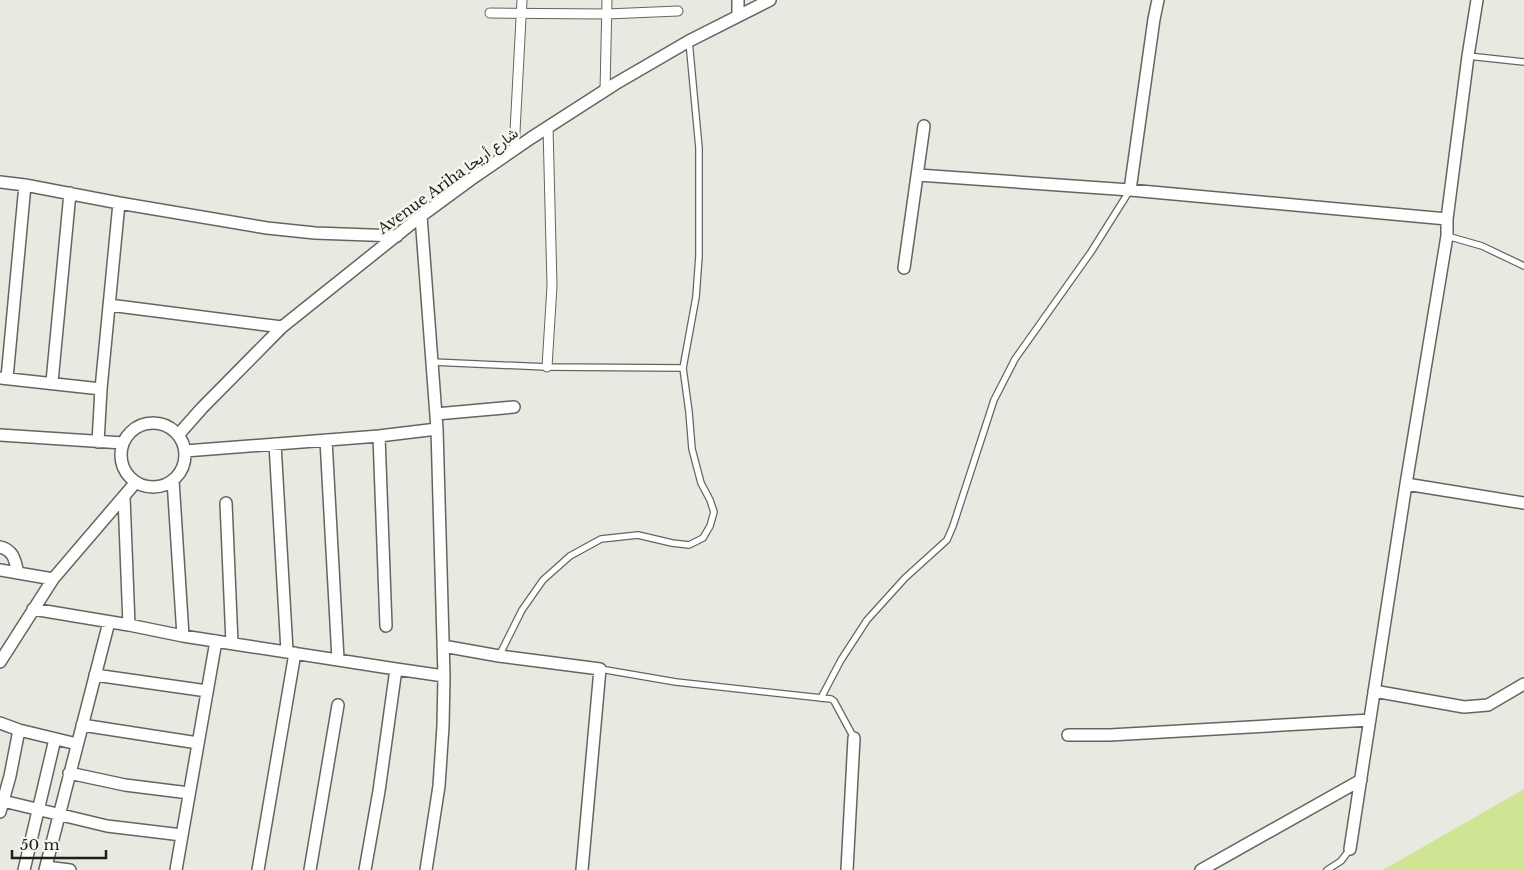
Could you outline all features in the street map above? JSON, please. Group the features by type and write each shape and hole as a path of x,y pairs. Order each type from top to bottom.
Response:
{"street":[{"path":"514,150 522,0"},
{"path":"605,91 607,0"},
{"path":"738,0 738,16"},
{"name":"Avenue Ariha شارع أريحا","path":"178,434 282,327 421,216 470,180 605,91 689,41 770,0"},
{"path":"1130,190 1158,0"},
{"path":"1350,849 1406,484 1447,236 1468,56 1477,0"},
{"path":"490,13 607,14 678,11"},
{"path":"904,268 924,126"},
{"path":"547,367 552,286 548,128"},
{"path":"918,175 1130,190 1448,219"},
{"path":"0,182 267,228 315,233 397,236"},
{"path":"25,185 3,378 101,388"},
{"path":"52,382 70,193"},
{"path":"98,442 101,388 119,203"},
{"path":"421,216 437,429 444,676 440,786 426,870"},
{"path":"109,305 282,327"},
{"path":"436,414 514,407"},
{"path":"153,422 171,428 178,434 183,442 185,462 181,472 173,480 165,485 155,487 145,486 129,477 121,461 120,452 123,443 134,428 153,422"},
{"path":"185,451 379,436 437,429"},
{"path":"0,435 123,443"},
{"path":"379,436 386,626"},
{"path":"326,440 338,659"},
{"path":"258,870 291,652 275,444"},
{"path":"173,480 183,636"},
{"path":"0,662 53,579 136,482"},
{"path":"1406,484 1524,503"},
{"path":"124,497 129,625"},
{"path":"226,503 232,643"},
{"path":"0,547 8,550 13,555 18,573"},
{"path":"0,570 53,579"},
{"path":"33,609 183,636 444,676"},
{"path":"70,870 46,868 109,622"},
{"path":"176,870 216,641"},
{"path":"443,646 499,656 600,669 582,870"},
{"path":"365,870 396,669"},
{"path":"95,675 208,691"},
{"path":"1374,691 1464,707 1488,705 1524,684"},
{"path":"310,870 338,705"},
{"path":"1068,735 1110,735 1370,720"},
{"path":"0,724 77,744"},
{"path":"82,725 198,743"},
{"path":"19,730 2,807 59,814 107,826 182,835"},
{"path":"847,870 854,738"},
{"path":"24,870 55,739"},
{"path":"47,774 190,793"},
{"path":"1201,870 1361,780"}],"lane":[{"path":"499,656 522,610 542,580 570,556 601,539 638,535 689,545 703,538 710,526 714,512 701,483 692,450 683,368 696,297 698,256 699,148 689,41"},
{"path":"1468,56 1524,62"},
{"path":"821,698 841,660 867,620 905,578 947,540 994,400 1015,359 1091,252 1130,190"},
{"path":"1447,236 1482,246 1524,266"},
{"path":"432,362 547,367 683,368"},
{"path":"600,669 676,682 831,699 834,701 854,738"},
{"path":"1326,870 1341,861 1350,849"}],"green space":[{"path":"1524,789 1524,870 1383,870"}]}
